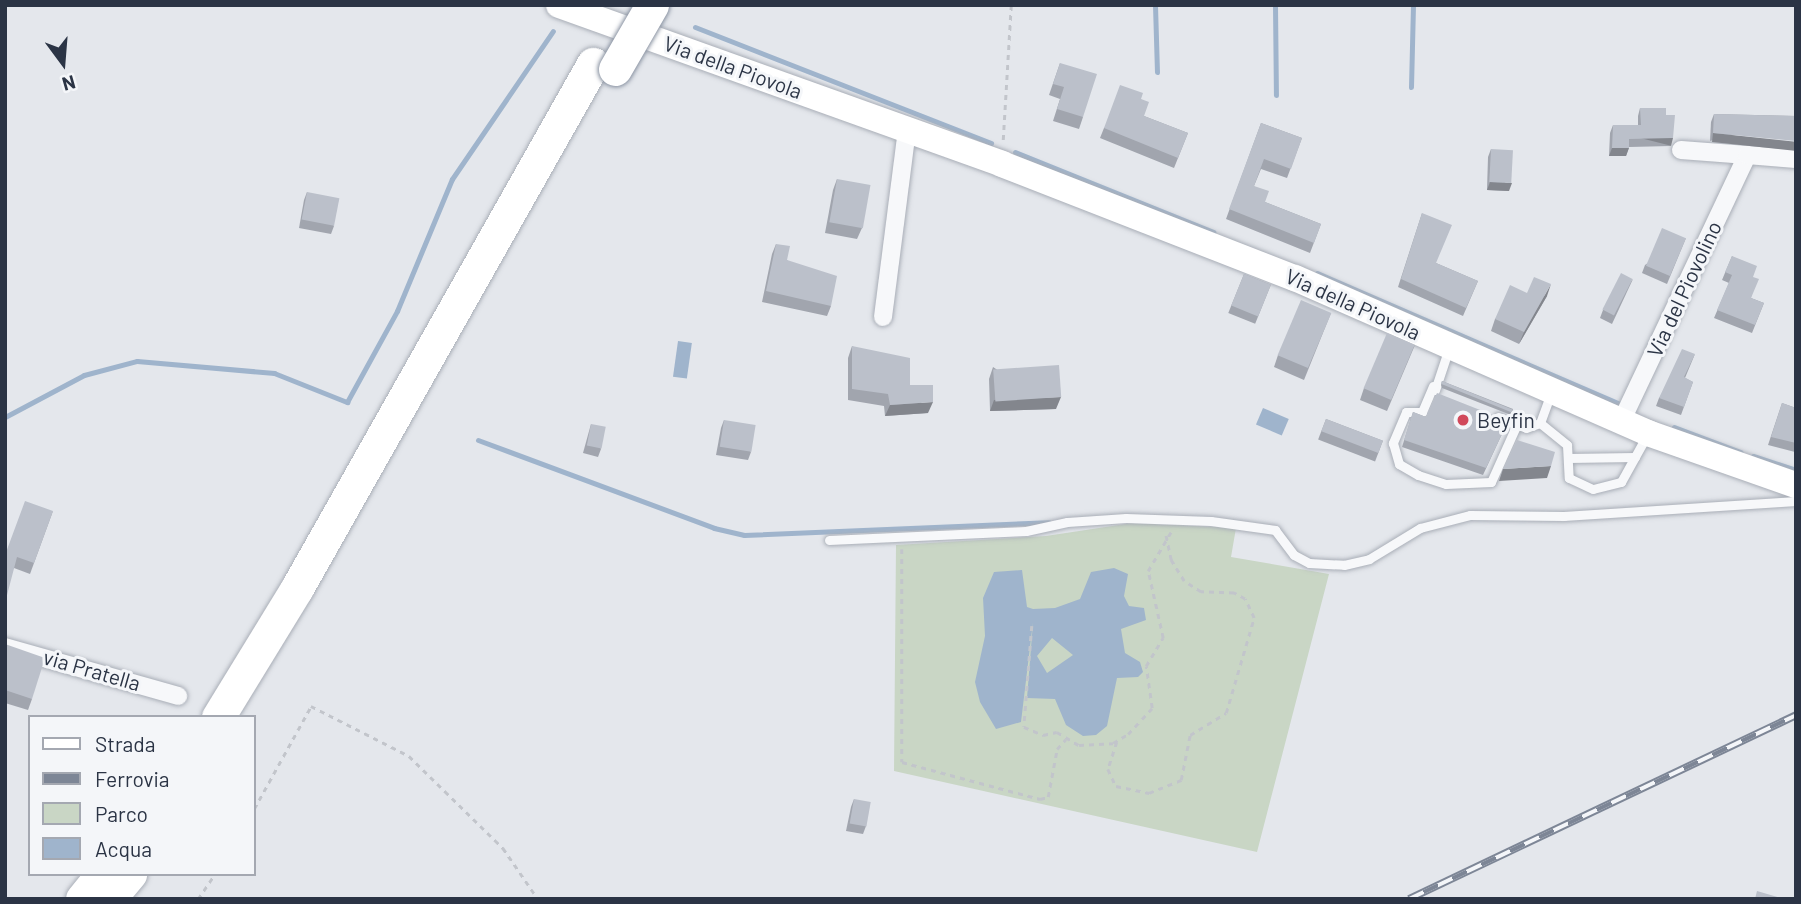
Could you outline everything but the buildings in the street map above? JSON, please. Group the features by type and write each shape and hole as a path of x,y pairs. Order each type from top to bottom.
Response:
{"highway":[{"path":"245,715 604,67 627,5"},
{"path":"219,715 604,67 652,5"},
{"path":"82,899 100,876"},
{"path":"109,899 128,876"}],"street":[{"name":"Via della Piovola","path":"559,5 1002,164 1295,278 1648,433 1796,485"},
{"path":"883,317 907,129"},
{"path":"1681,150 1796,159"},
{"name":"Via del Piovolino","path":"1621,422 1747,155"},
{"name":"via Pratella","path":"5,647 178,696"}],"lane":[{"path":"1450,346 1422,412 1406,412 1393,443 1399,464 1418,475 1446,484 1491,482 1517,424"},
{"path":"1433,386 1448,398"},
{"path":"1482,411 1526,428 1540,423 1552,391"},
{"path":"1540,423 1567,445 1569,478 1593,488 1620,482 1648,433"},
{"path":"1568,458 1635,457"},
{"path":"830,540 1026,531 1067,522 1126,518 1185,520 1275,530 1294,555 1309,564 1343,565 1369,559 1420,528 1470,515 1564,516 1796,501"}],"path":[{"path":"1002,164 1011,5"},
{"path":"1032,626 1024,727 1043,735 1057,732 1066,739 1097,746 1118,740 1152,708 1146,666 1163,638 1148,571 1166,537 1185,520"},
{"path":"902,537 902,762 1040,799 1048,797 1057,749 1066,739"},
{"path":"1118,740 1108,769 1116,786 1149,793 1181,780 1190,735 1226,713 1254,618 1245,599 1234,593 1200,592 1184,581 1171,560 1166,537"},
{"path":"1029,656 1037,656"},
{"path":"256,805 311,705 409,756 503,848 538,899"},
{"path":"198,899 214,876"}],"green space":[{"path":"1132,523 1236,528 1231,557 1329,574 1257,852 894,771 896,545 1046,536"}],"water":[{"path":"678,341 692,343 687,379 673,377"},
{"path":"1263,408 1289,419 1282,436 1256,425"},
{"path":"1114,568 1128,574 1124,596 1129,606 1144,608 1146,620 1121,629 1125,653 1140,662 1143,672 1138,677 1117,678 1107,726 1096,735 1083,736 1066,725 1055,699 1027,698 1033,622 1021,722 996,729 980,702 975,682 985,636 983,598 994,572 1022,570 1027,607 1033,609 1055,608 1080,599 1091,572","holes":["1052,638 1073,655 1047,673 1037,656"]}],"waterway":[{"path":"1155,5 1157,72"},
{"path":"1275,5 1276,95"},
{"path":"1411,87 1413,5"},
{"path":"695,27 991,143"},
{"path":"5,417 84,375 137,361 274,373 347,402 397,311 452,179 553,31"},
{"path":"1015,152 1213,232"},
{"path":"1317,273 1619,404"},
{"path":"1674,427 1740,452"},
{"path":"478,440 714,528 744,535 1049,522"},
{"path":"1753,456 1796,470"}],"railway":[{"path":"1409,899 1796,715"}],"place":[{"name":"Beyfin","path":"1463,420"}]}
